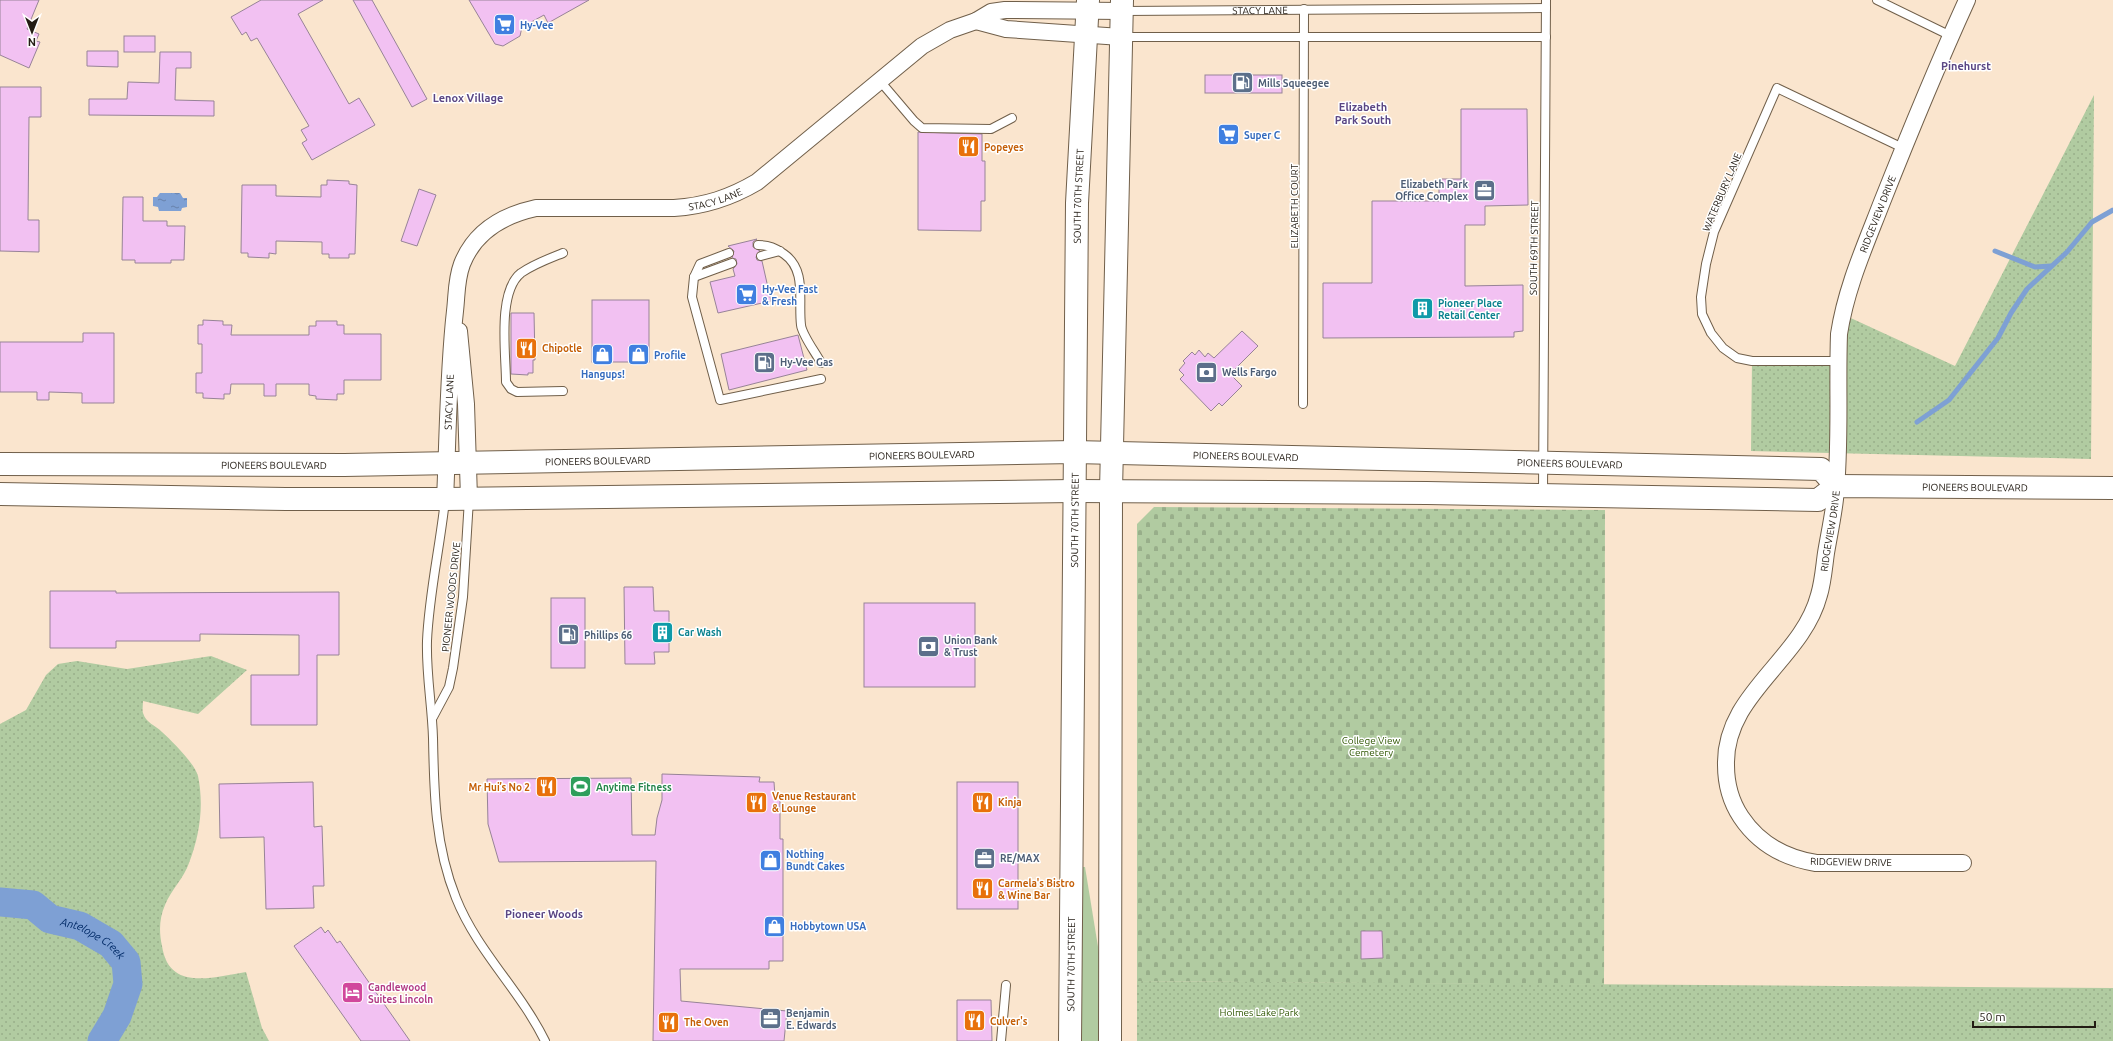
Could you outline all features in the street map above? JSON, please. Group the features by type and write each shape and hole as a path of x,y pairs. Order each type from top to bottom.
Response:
{"main road":[{"name":"SOUTH 70TH STREET","path":"1070,1041 1077,203 1087,5"},
{"path":"1110,1041 1111,491 1122,5"},
{"name":"PIONEERS BOULEVARD","path":"0,464 447,464 1074,452 1302,456 1544,464 1821,469 1836,486 2113,488"},
{"path":"0,494 286,499 1111,491 1543,495 1818,500 1836,486"}],"street":[{"name":"RIDGEVIEW DRIVE","path":"1963,863 1816,863 1799,860 1780,853 1763,842 1748,827 1737,810 1729,791 1726,776 1726,756 1729,736 1737,716 1748,699 1801,636 1813,614 1819,595 1836,486 1838,334 1843,308 1850,283 1903,148 1967,0"},
{"name":"STACY LANE","path":"445,498 450,354 456,306 456,282 462,263 472,246 485,231 502,218 518,212 536,208 693,207 715,202 735,195 757,182 880,80 934,39 950,30 976,21 991,12 1087,5 1122,5"},
{"path":"976,21 1006,29 1121,37"},
{"name":"STACY LANE","path":"456,306 464,368 469,463 469,498"}],"lane":[{"path":"1876,0 1951,36"},
{"name":"STACY LANE","path":"1122,5 1304,9 1546,4"},
{"name":"SOUTH 69TH STREET","path":"1543,495 1546,4"},
{"name":"ELIZABETH COURT","path":"1303,404 1304,9"},
{"path":"1121,37 1546,37"},
{"path":"880,80 914,121 922,128 991,129 1012,118"},
{"name":"WATERBURY LANE","path":"1838,361 1752,361 1737,358 1723,348 1708,326 1702,314 1701,303 1706,264 1714,232 1777,88 1903,148"},
{"path":"758,246 768,245 780,251 791,259 799,271 801,326 821,362"},
{"path":"761,256 780,251"},
{"path":"563,253 539,262 520,274 511,286 505,301 506,382 511,389 518,392 563,391"},
{"path":"729,253 700,264 694,277 692,297 720,400 821,379"},
{"path":"694,277 732,263"},
{"name":"PIONEER WOODS DRIVE","path":"445,498 428,640 427,675 433,717 436,818 439,841 448,877 456,899 472,932 488,957 515,991 535,1021 545,1041"},
{"name":"PIONEER WOODS DRIVE","path":"433,717 449,687 453,668 463,597 469,498"},
{"path":"1001,1041 1006,985"}],"green space":[{"path":"2094,95 2091,459 1751,451 1752,361 1838,361 1842,314 1955,366"},
{"name":"College View Cemetery","path":"1154,507 1605,510 1604,985 1137,981 1137,524"},
{"path":"211,656 247,670 198,714 143,701 143,712 146,719 162,732 193,765 198,776 201,798 200,820 196,842 187,868 163,910 160,926 161,941 166,961 173,970 183,976 207,978 246,972 262,1028 269,1041 0,1041 0,724 26,710 46,675 58,664 77,661 127,669"},
{"path":"1082,867 1085,867 1101,965 1101,1041 1082,1041"},
{"name":"Holmes Lake Park","path":"1137,981 2113,988 2113,1041 1137,1041"}],"water":[{"path":"160,193 180,193 183,198 187,198 187,207 182,208 181,211 159,211 158,207 153,206 153,197 157,197"}],"building":[{"path":"0,0 39,0 27,29 39,34 36,41 40,42 29,68 0,55"},
{"path":"261,0 323,0 298,14 349,104 359,98 375,125 312,160 302,143 307,140 301,130 309,126 257,38 251,41 246,32 242,35 231,17"},
{"path":"353,0 372,0 427,99 412,107"},
{"name":"Hy-Vee","path":"469,0 589,0 548,23 544,15 522,27 520,36 503,46 495,44"},
{"path":"124,36 155,36 155,52 124,52"},
{"path":"87,51 118,51 118,67 87,66"},
{"path":"160,52 191,52 191,68 176,68 175,100 214,101 214,116 89,115 89,99 127,99 128,82 159,83"},
{"path":"1205,75 1282,75 1282,93 1205,93"},
{"path":"0,87 41,87 41,117 29,117 28,220 39,220 39,252 0,251"},
{"path":"1461,109 1527,109 1528,205 1485,206 1485,225 1465,225 1465,286 1523,285 1523,331 1514,332 1514,337 1323,338 1323,283 1372,283 1372,201 1439,201 1439,179 1461,179"},
{"path":"918,132 982,134 982,161 985,161 985,201 981,201 981,231 918,230"},
{"path":"327,180 349,181 349,184 357,185 355,254 349,254 349,258 329,258 329,254 322,254 322,242 276,241 276,254 269,253 269,258 248,257 248,253 241,253 242,185 276,185 276,196 321,197 321,185 327,185"},
{"path":"419,189 436,195 417,246 401,241"},
{"path":"123,197 143,197 143,221 167,221 167,226 185,226 184,260 171,260 171,263 135,263 135,260 122,260"},
{"path":"757,239 753,242 753,247 760,251 756,257 757,260 762,261 771,301 718,313 710,282 735,276 733,269 737,264 736,259 732,258 734,251 728,246"},
{"path":"592,300 649,300 649,362 592,362"},
{"path":"511,313 534,313 535,360 533,360 533,373 528,373 528,375 511,374"},
{"path":"203,320 223,321 223,325 232,325 231,335 309,335 309,326 316,326 316,321 337,321 337,325 344,325 344,334 381,334 381,380 344,380 344,394 337,394 337,400 316,399 316,396 309,395 309,384 276,384 276,396 264,396 264,384 231,384 230,394 224,394 224,399 203,398 203,393 196,393 196,373 202,373 202,344 198,344 198,325 203,325"},
{"name":"Wells Fargo","path":"1242,331 1258,346 1230,374 1242,386 1222,406 1219,403 1211,411 1180,379 1184,375 1179,370 1185,363 1183,361 1192,352 1195,355 1199,350 1205,357 1208,353 1214,358"},
{"path":"83,333 114,333 114,403 82,403 82,393 49,392 49,400 37,400 37,392 0,392 0,342 83,342"},
{"name":"Hy-Vee Gas","path":"798,335 807,370 729,390 721,354"},
{"path":"624,587 653,587 654,611 669,611 669,652 654,652 655,664 625,664"},
{"path":"50,591 116,591 116,593 339,592 339,655 317,655 317,725 251,725 251,675 299,675 299,635 200,634 200,641 116,641 116,648 50,648"},
{"path":"551,598 585,598 585,668 551,668"},
{"path":"864,603 975,603 975,687 864,687"},
{"path":"662,774 760,777 759,782 774,782 775,797 780,797 780,839 783,839 783,961 769,961 769,969 680,969 681,1001 787,1011 784,1041 653,1041 656,861 499,862 488,824 487,779 631,778 632,835 655,835 657,818 662,800"},
{"path":"313,782 314,827 322,826 324,886 313,886 314,908 266,909 264,837 220,838 219,784"},
{"path":"957,782 1018,782 1018,909 957,909"},
{"name":"Candlewood Suites Lincoln","path":"321,927 325,933 328,930 337,943 340,941 410,1041 361,1041 294,946"},
{"path":"1361,931 1382,931 1383,958 1361,959"},
{"name":"Culver's","path":"957,1000 991,1000 992,1041 957,1041"}],"waterway":[{"path":"1917,422 1949,400 1998,338 2011,313 2027,289 2067,252 2092,222 2113,210"},
{"path":"1995,251 2035,267 2051,266"},
{"name":"Antelope Creek","path":"0,902 33,905 50,919 80,926 111,944 126,962 128,984 117,1016 102,1041"}],"place":[{"name":"Hy-Vee","path":"505,25"},
{"name":"Mills Squeegee","path":"1242,83"},
{"name":"Super C","path":"1228,135"},
{"name":"Popeyes","path":"968,147"},
{"name":"Elizabeth Park Office Complex","path":"1484,190"},
{"name":"Hy-Vee Fast & Fresh","path":"747,295"},
{"name":"Pioneer Place Retail Center","path":"1423,309"},
{"name":"Chipotle","path":"526,348"},
{"name":"Hangups!","path":"603,354"},
{"name":"Profile","path":"639,355"},
{"name":"Hy-Vee Gas","path":"764,362"},
{"name":"Wells Fargo","path":"1207,372"},
{"name":"Car Wash","path":"662,632"},
{"name":"Phillips 66","path":"568,635"},
{"name":"Union Bank & Trust","path":"928,646"},
{"name":"Mr Hui’s No 2","path":"546,787"},
{"name":"Anytime Fitness","path":"581,787"},
{"name":"Venue Restaurant & Lounge","path":"757,802"},
{"name":"Kinja","path":"982,802"},
{"name":"RE/MAX","path":"984,858"},
{"name":"Nothing Bundt Cakes","path":"771,860"},
{"name":"Carmela's Bistro & Wine Bar","path":"982,889"},
{"name":"Hobbytown USA","path":"775,926"},
{"name":"Candlewood Suites Lincoln","path":"352,993"},
{"name":"Benjamin E. Edwards","path":"770,1019"},
{"name":"Culver's","path":"974,1021"},
{"name":"The Oven","path":"669,1022"}],"district":[{"name":"Pinehurst","path":"1966,66"},
{"name":"Lenox Village","path":"468,98"},
{"name":"Elizabeth Park South","path":"1363,113"},
{"name":"Pioneer Woods","path":"544,914"}]}
